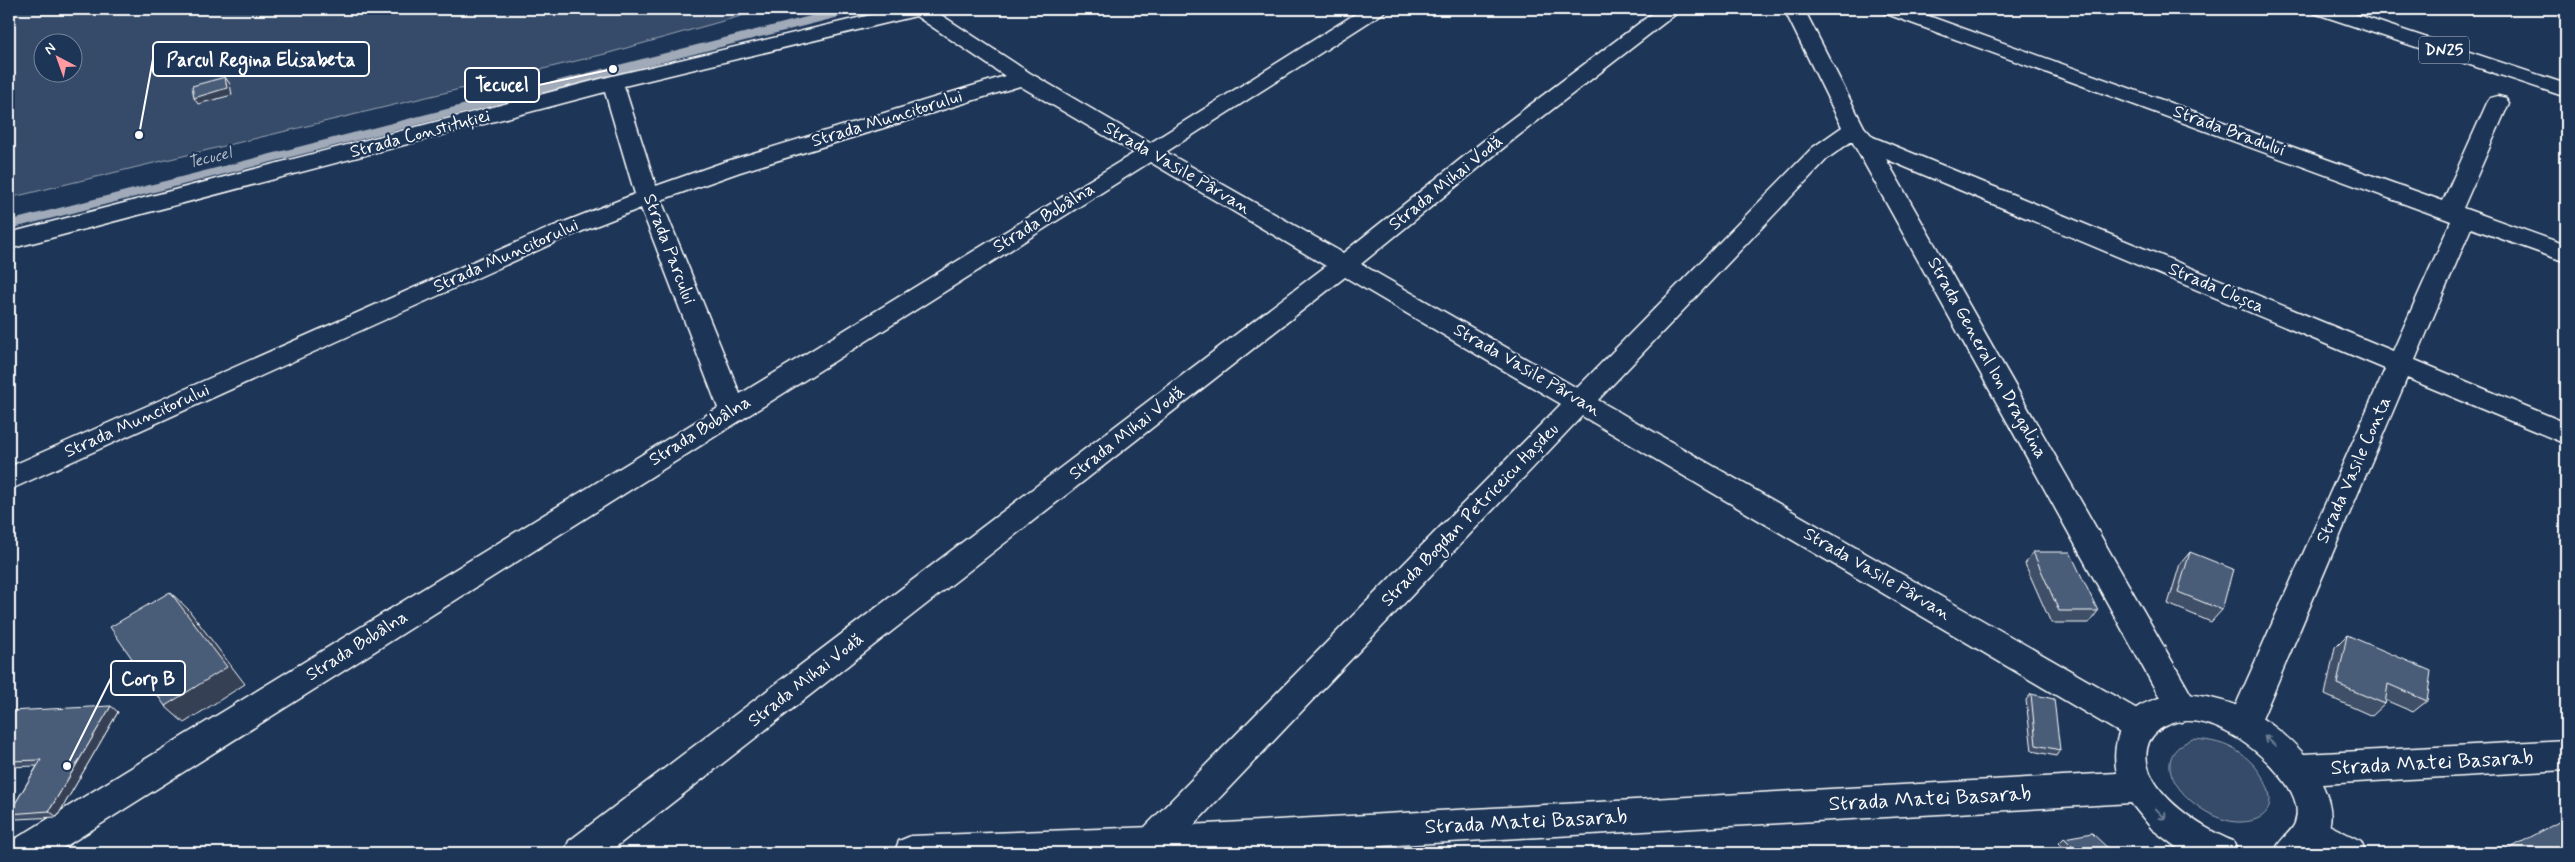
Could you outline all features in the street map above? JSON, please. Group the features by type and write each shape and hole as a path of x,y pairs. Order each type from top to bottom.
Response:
{"street":[{"name":"Strada Vasile Pârvan","path":"920,9 1022,78 1149,153 1580,401 2139,727"},
{"name":"Strada Constituției","path":"9,241 613,84 920,9"},
{"name":"Strada Bobâlna","path":"24,853 1149,153 1376,9"},
{"name":"Strada Mihai Vodă","path":"581,853 1344,265 1510,131 1670,9"},
{"name":"Strada General Ion Dragalina","path":"1794,9 1860,135 2182,708"},
{"name":"Strada Bradului","path":"1891,9 2566,254"},
{"name":"DN25","path":"2321,9 2566,91"},
{"name":"Strada Muncitorului","path":"9,479 557,233 648,197 732,167 1022,78"},
{"name":"Strada Parcului","path":"613,84 648,197 732,411"},
{"name":"Strada Vasile Conta","path":"2244,723 2400,365 2498,102"},
{"name":"Strada Cloșca","path":"1860,135 2566,434"},
{"name":"Strada Bogdan Petriceicu Hașdeu","path":"1155,848 1580,401 1820,152 1860,135"},
{"path":"2221,853 2187,846 2153,806 2140,787 2133,770 2131,754 2133,739 2139,727 2157,713 2182,708 2202,709 2244,723 2265,736 2283,752 2298,770 2310,792 2314,813 2301,842 2349,853"},
{"name":"Strada Matei Basarab","path":"2298,770 2566,755"},
{"name":"Strada Matei Basarab","path":"911,853 1155,848 2140,787"}],"shaded area":[{"path":"9,9 766,9 605,54 9,198"},
{"path":"2193,739 2223,744 2250,761 2265,782 2269,793 2270,803 2266,812 2257,819 2242,822 2226,820 2209,813 2193,803 2180,790 2172,776 2170,762 2177,749"}],"building":[{"path":"225,77 227,88 194,98 192,86"},
{"path":"2033,552 2070,552 2098,611 2059,611"},
{"path":"2190,552 2233,569 2222,610 2178,592"},
{"path":"170,592 227,667 165,706 110,627"},
{"path":"2347,635 2431,671 2427,701 2388,684 2385,704 2337,684"},
{"path":"2031,694 2054,699 2060,750 2036,745"},
{"path":"111,706 49,811 9,814 41,760 9,761 9,711"},
{"path":"2566,818 2566,853 2501,853"},
{"path":"2092,833 2113,853 2079,853 2064,838"}],"waterway":[{"name":"Tecucel","path":"9,225 854,9"}],"place":[{"name":"Tecucel","path":"613,69"},
{"name":"Parcul Regina Elisabeta","path":"139,135"},
{"name":"Corp B","path":"67,766"}]}
